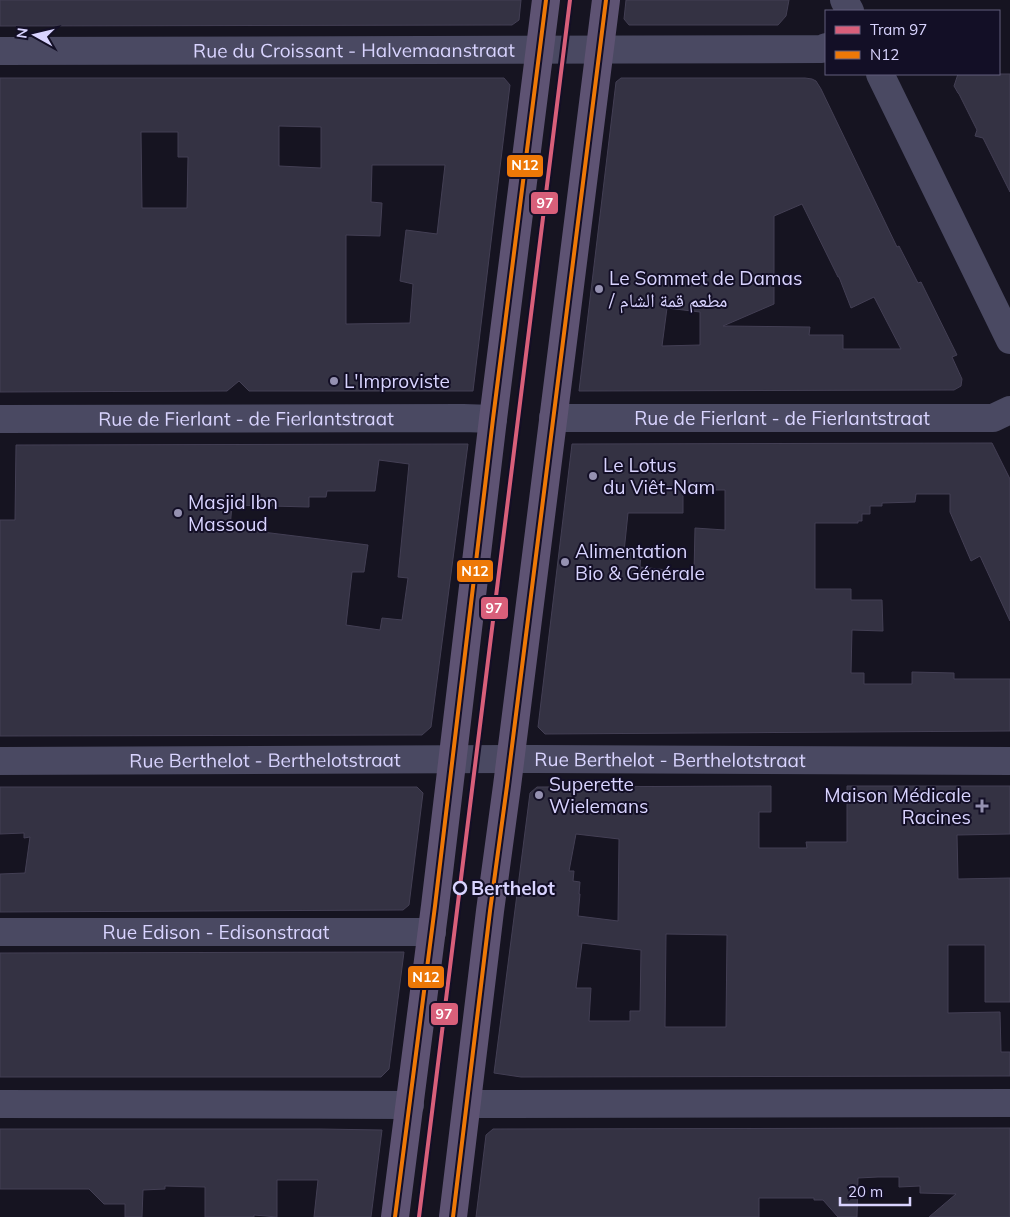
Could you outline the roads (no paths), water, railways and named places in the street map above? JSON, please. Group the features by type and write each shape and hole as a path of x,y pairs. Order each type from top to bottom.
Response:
{"main road":[{"path":"396,1217 546,0"},
{"path":"453,1217 606,0"}],"street":[{"name":"Rue du Croissant - Halvemaanstraat","path":"0,51 825,48"},
{"path":"880,75 1010,340"},
{"name":"Rue de Fierlant - de Fierlantstraat","path":"553,418 994,418 1010,410"},
{"name":"Rue de Fierlant - de Fierlantstraat","path":"0,419 494,419"},
{"name":"Rue Berthelot - Berthelotstraat","path":"0,761 510,759 1010,761"},
{"name":"Rue Edison - Edisonstraat","path":"0,932 432,932"},
{"path":"0,1104 410,1104"},
{"path":"467,1104 1010,1104"}],"tram line":[{"name":"97","path":"419,1217 570,0"}],"place":[{"name":"Le Sommet de Damas / مطعم قمة الشام","path":"599,289"},
{"name":"L'Improviste","path":"334,381"},
{"name":"Le Lotus du Viêt-Nam","path":"593,476"},
{"name":"Masjid Ibn Massoud","path":"178,513"},
{"name":"Alimentation Bio & Générale","path":"565,562"},
{"name":"Superette Wielemans","path":"539,795"},
{"name":"Maison Médicale Racines","path":"982,806"},
{"name":"Berthelot","path":"460,888"}]}
